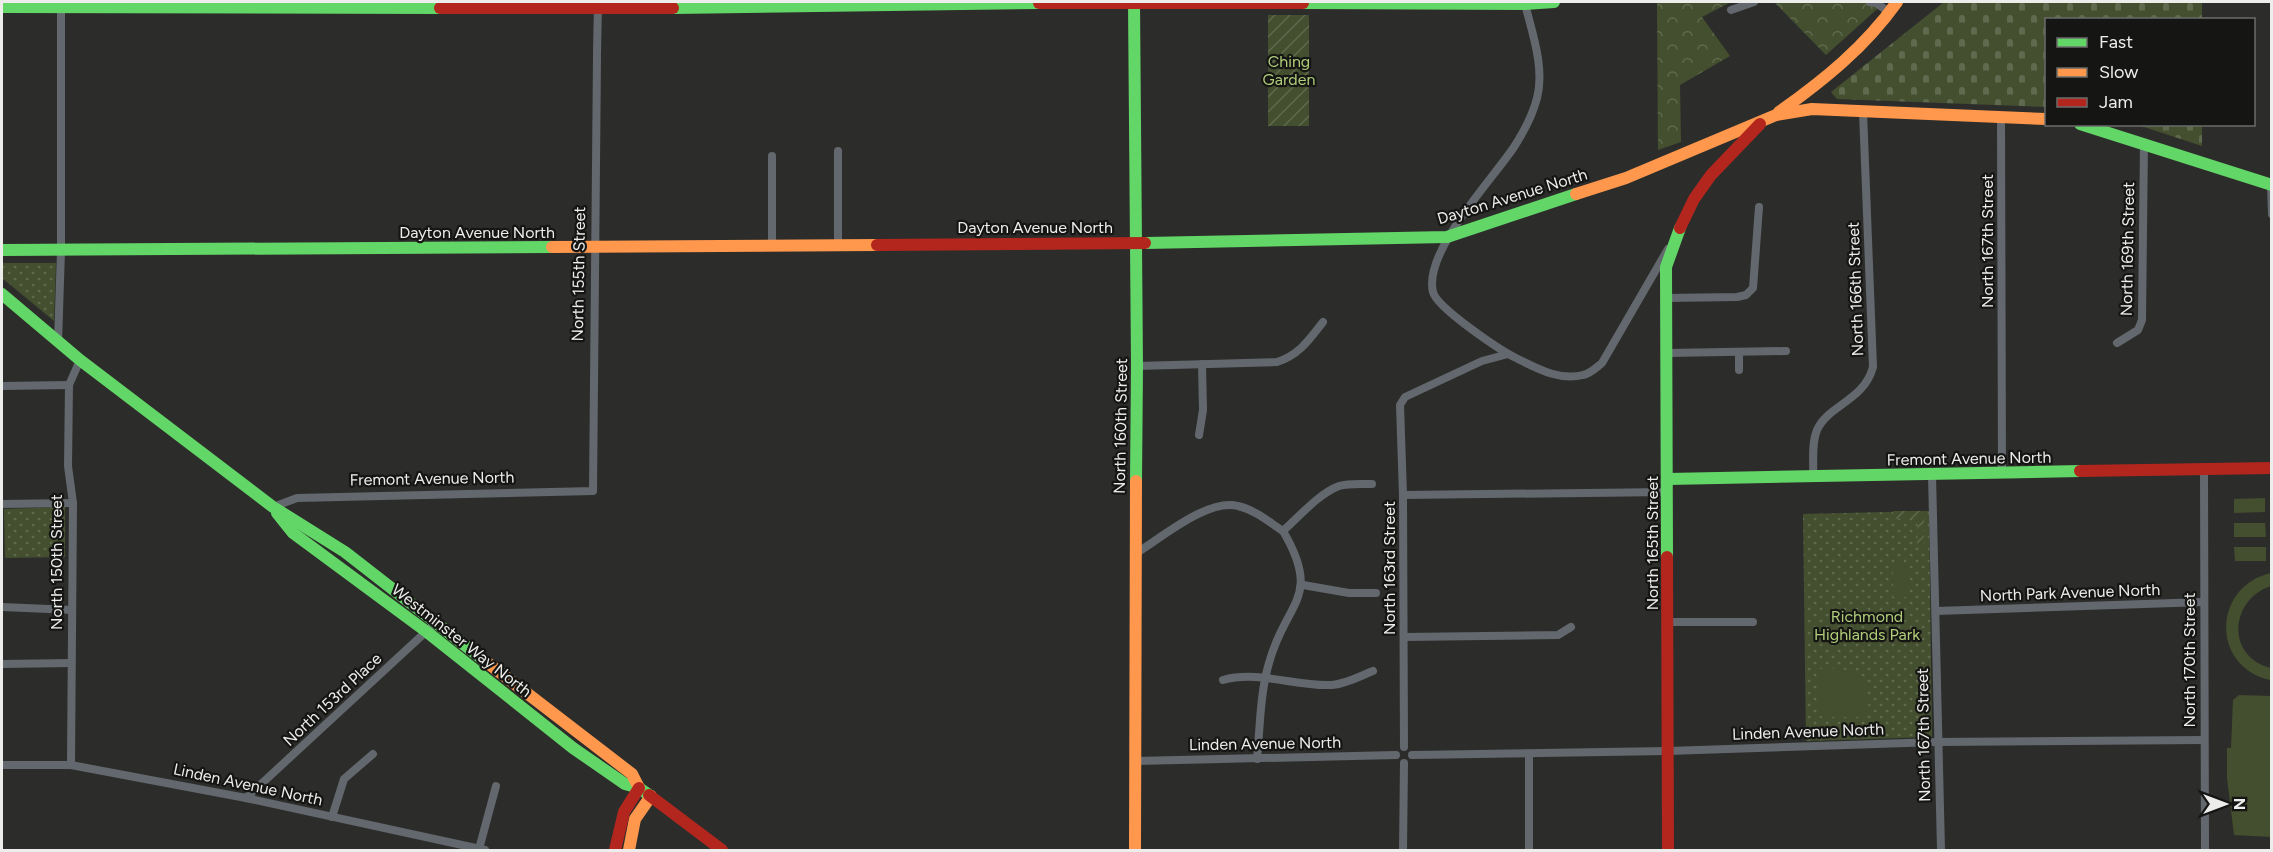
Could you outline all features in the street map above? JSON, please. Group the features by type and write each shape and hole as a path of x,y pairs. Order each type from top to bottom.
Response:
{"street":[{"path":"2,7 1134,2 1525,4 1554,2"},
{"name":"North 160th Street","path":"1134,2 1137,366 1135,850"},
{"path":"1731,10 1754,2"},
{"path":"1776,115 1811,90 1868,41 1893,7 1870,2"},
{"path":"1525,4 1536,46 1538,97 1515,146 1447,237 1432,280 1433,293 1440,305 1508,354 1547,373 1566,376 1585,375 1602,363 1675,236"},
{"name":"North 155th Street","path":"593,491 598,5"},
{"path":"58,342 61,251 61,6"},
{"path":"1811,90 1810,100 1816,109"},
{"name":"Dayton Avenue North","path":"2,250 595,248 772,244 1135,243 1447,237 1626,178 1776,115 1816,109 2045,119"},
{"name":"North 166th Street","path":"1813,478 1814,444 1817,430 1823,422 1862,389 1870,379 1873,367 1863,112"},
{"name":"North 167th Street","path":"2001,117 2002,474"},
{"name":"North 165th Street","path":"1668,850 1666,267 1675,236 1698,194 1728,156 1762,122"},
{"path":"2087,126 2271,184 2271,214"},
{"path":"1713,141 1721,143 1728,156"},
{"name":"North 169th Street","path":"2116,343 2138,330 2142,320 2144,143"},
{"path":"838,151 838,244"},
{"path":"772,156 772,244"},
{"path":"1666,298 1746,295 1753,288 1759,207"},
{"name":"Westminster Way North","path":"2,294 80,360 273,507 308,526 437,621 632,774 639,788"},
{"name":"Westminster Way North","path":"2,305 58,342"},
{"path":"1137,366 1277,362 1301,350 1323,322"},
{"path":"1668,353 1786,351"},
{"path":"1738,352 1738,370"},
{"name":"North 163rd Street","path":"1404,747 1403,495 1400,405 1405,397 1482,361 1508,354"},
{"name":"North 150th Street","path":"71,765 73,503 68,466 69,385 80,360"},
{"path":"1199,435 1203,410 1202,364"},
{"path":"2,386 69,385"},
{"name":"Fremont Avenue North","path":"1403,495 1668,486 1813,478 2271,468"},
{"name":"North 170th Street","path":"2204,470 2205,850"},
{"name":"North 167th Street","path":"1932,475 1941,850"},
{"path":"1283,531 1327,493 1338,487 1349,484 1372,484"},
{"name":"Fremont Avenue North","path":"273,507 297,498 593,491"},
{"path":"2,504 73,503"},
{"path":"1135,554 1208,508 1222,505 1238,506 1258,514 1283,531 1296,553 1301,569 1302,585 1290,617 1275,643 1265,679 1257,759"},
{"name":"Westminster Way North","path":"273,507 293,532 427,632 573,748 624,784 639,788 651,796 722,850"},
{"path":"1302,585 1349,593 1376,593"},
{"name":"North Park Avenue North","path":"1936,611 2204,602"},
{"path":"2,608 72,610"},
{"name":"North 153rd Place","path":"246,798 437,621"},
{"path":"1668,622 1753,622"},
{"path":"1404,638 1558,635 1571,627"},
{"path":"2,664 71,663"},
{"path":"1223,680 1235,677 1280,679 1330,685 1341,684 1373,671"},
{"name":"Linden Avenue North","path":"1412,755 1668,751 1937,742 2205,740"},
{"path":"1404,747 1410,750 1412,755 1410,761 1404,764 1396,755 1404,747"},
{"path":"332,817 344,779 373,754"},
{"path":"1529,754 1529,850"},
{"name":"Linden Avenue North","path":"1135,761 1396,755"},
{"path":"1403,850 1404,764"},
{"name":"Linden Avenue North","path":"2,765 71,765 246,798 482,850"},
{"path":"482,850 496,786"},
{"path":"615,850 624,812 639,788"},
{"path":"629,850 635,819 651,796"}],"green space":[{"path":"1657,2 1731,2 1702,17 1730,56 1680,85 1681,142 1658,150"},
{"path":"1774,2 1885,2 1826,55"},
{"path":"1944,2 2202,2 2202,18 2045,18 2045,107 1837,99 1831,92"},
{"name":"Ching Garden","path":"1268,15 1309,15 1309,126 1268,126"},
{"path":"2141,126 2202,126 2202,146"},
{"path":"2,263 56,263 54,321 2,278"},
{"path":"2265,498 2265,512 2234,513 2234,499"},
{"path":"65,507 65,557 5,558 4,509"},
{"path":"1893,511 1924,511 1924,546 1919,546 1917,543 1918,518 1893,519"},
{"name":"Richmond Highlands Park","path":"1929,511 1932,737 1806,741 1803,514"},
{"path":"2234,523 2265,523 2266,537 2234,537"},
{"path":"2234,547 2266,547 2266,561 2235,561"},
{"path":"1893,564 1910,564 1910,597 1893,597"},
{"path":"2271,573 2271,586 2257,593 2247,603 2238,628 2240,641 2246,653 2256,662 2271,668 2271,684 2270,680 2250,672 2237,659 2229,643 2226,626 2229,609 2238,593 2252,581"},
{"path":"1840,668 1857,676 1865,685 1868,717 1822,717 1819,714 1819,669"},
{"path":"2239,695 2271,696 2271,837 2234,835 2227,778 2227,748 2231,748 2233,700"}],"traffic: fast":[{"path":"1134,2 1136,481"},
{"path":"1303,3 1525,4 1554,2"},
{"path":"673,8 1039,3"},
{"path":"2,7 440,8"},
{"path":"2086,126 2272,185"},
{"path":"1145,243 1447,237 1576,194"},
{"path":"1667,557 1666,267 1680,228"},
{"path":"2,250 552,247"},
{"path":"2,294 80,360 273,507 345,552 485,661"},
{"path":"1668,479 2080,471"},
{"path":"277,513 293,533 427,632 573,748 625,784 639,788 649,795"}],"traffic: slow":[{"path":"1779,112 1843,62 1871,34 1897,2"},
{"path":"1576,194 1626,178 1776,115 1812,109 2045,119"},
{"path":"552,247 877,245"},
{"path":"1135,850 1136,481"},
{"path":"485,661 632,774 639,788"},
{"path":"629,850 635,819 651,796"}],"traffic: jam":[{"path":"1039,3 1303,3"},
{"path":"440,8 673,8"},
{"path":"1680,228 1694,199 1711,175 1760,124"},
{"path":"877,245 1145,243"},
{"path":"2080,471 2272,468"},
{"path":"1667,557 1668,850"},
{"path":"615,850 624,812 639,788"},
{"path":"649,795 722,850"}]}
